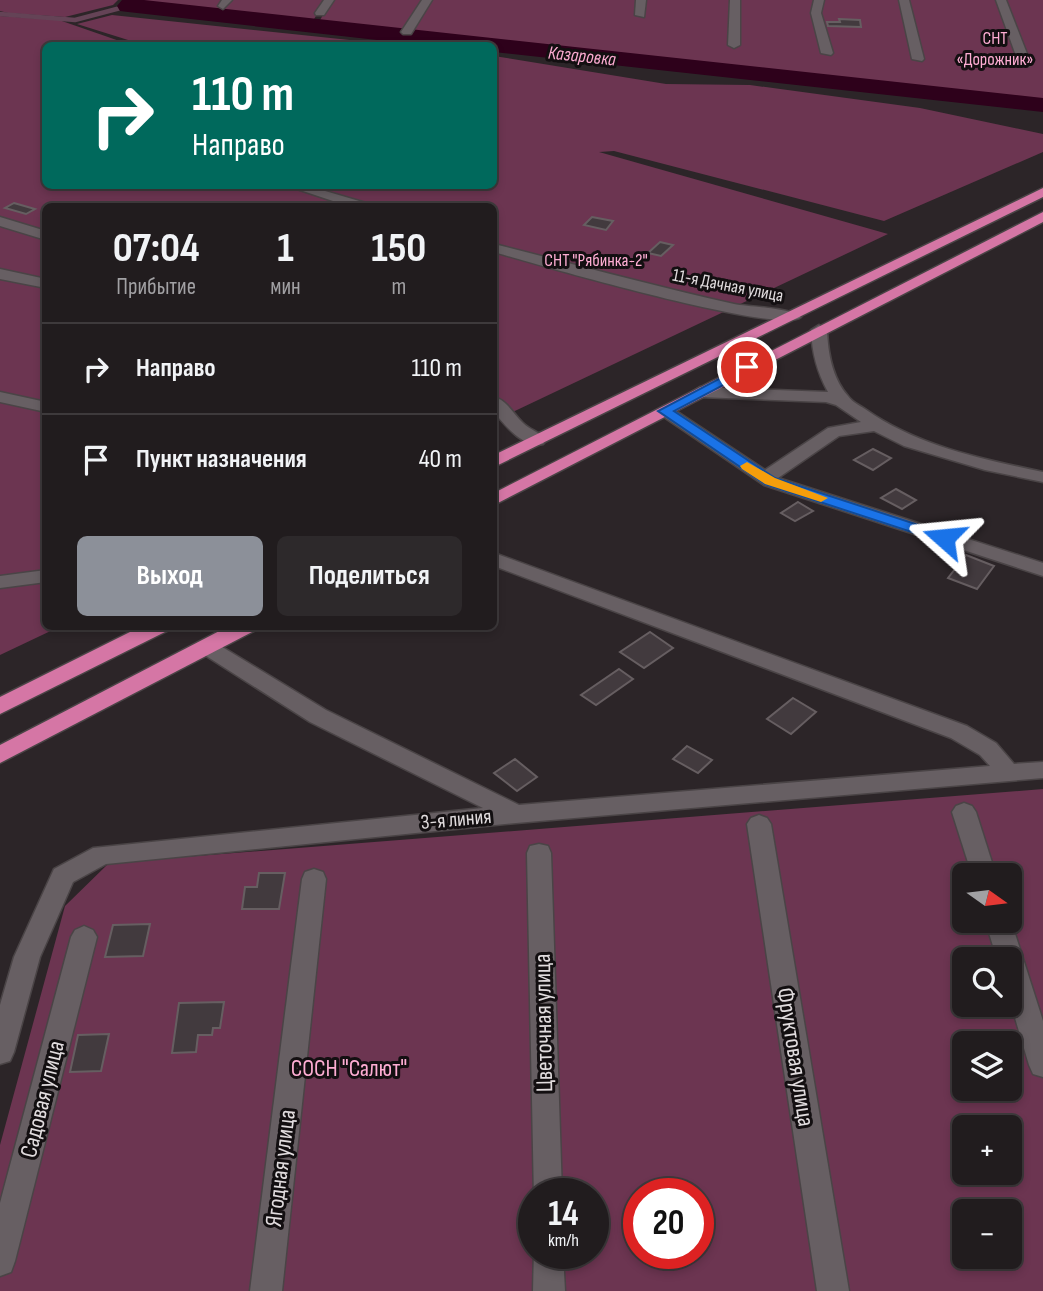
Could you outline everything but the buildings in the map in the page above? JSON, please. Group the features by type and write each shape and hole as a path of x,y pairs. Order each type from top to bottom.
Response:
{"highway":[{"path":"497,460 793,317 1043,192"},
{"path":"497,498 1043,216"},
{"path":"0,706 152,630"},
{"path":"0,755 240,630"}],"street":[{"path":"320,13 329,0"},
{"path":"407,32 428,0"},
{"path":"640,15 641,0"},
{"path":"734,45 735,0"},
{"path":"819,0 817,13 827,53"},
{"path":"904,0 918,59"},
{"path":"1001,0 1025,64"},
{"path":"305,189 350,203"},
{"path":"0,221 42,235"},
{"name":"11-я Дачная улица","path":"497,249 681,297 748,312 793,317"},
{"path":"0,274 42,283"},
{"path":"819,330 820,358 825,373 842,401 876,425 938,452 1043,477"},
{"path":"700,392 804,394 842,401"},
{"path":"0,397 42,406"},
{"path":"497,405 518,428 537,440"},
{"path":"664,411 765,478 1043,570"},
{"path":"765,478 834,432 876,425"},
{"path":"497,560 959,732 988,749 1009,773"},
{"path":"0,582 42,577"},
{"path":"207,648 318,716 516,814"},
{"name":"3-я линия","path":"0,1052 27,957 63,876 102,855 516,814 1043,770"},
{"path":"964,812 980,863"},
{"name":"Фруктовая улица","path":"759,824 833,1291"},
{"name":"Цветочная улица","path":"539,853 547,1178"},
{"name":"Ягодная улица","path":"266,1291 314,879"},
{"path":"1002,933 1043,1065"},
{"name":"Садовая улица","path":"0,1261 84,937"},
{"path":"548,1269 549,1291"}],"green space":[{"path":"0,0 118,0 113,5 65,17 0,11"},
{"path":"141,0 326,0 311,24 137,5"},
{"name":"СНТ «Дорожник»","path":"332,0 1043,0 1043,102 497,42 317,25"},
{"path":"112,15 369,42 134,42 77,24"},
{"name":"СНТ \"Рябинка-2\"","path":"0,16 59,20 122,42 42,42 42,189 497,189 497,56 666,84 750,85 920,108 1043,134 1043,152 884,221 614,151 599,152 888,234 497,420 497,203 42,203 42,630 53,630 0,655"},
{"name":"СОСН \"Салют\"","path":"1043,789 1043,1291 0,1291 0,1145 65,906 109,863"}],"waterway":[{"name":"Казаровка","path":"133,0 128,6 461,42"},
{"path":"0,14 75,20 128,6"},
{"name":"Казаровка","path":"497,46 1043,105"}],"slow traffic":[{"path":"747,466 770,481 821,498"}],"route":[{"path":"747,367 664,411 770,481 944,538"}]}
